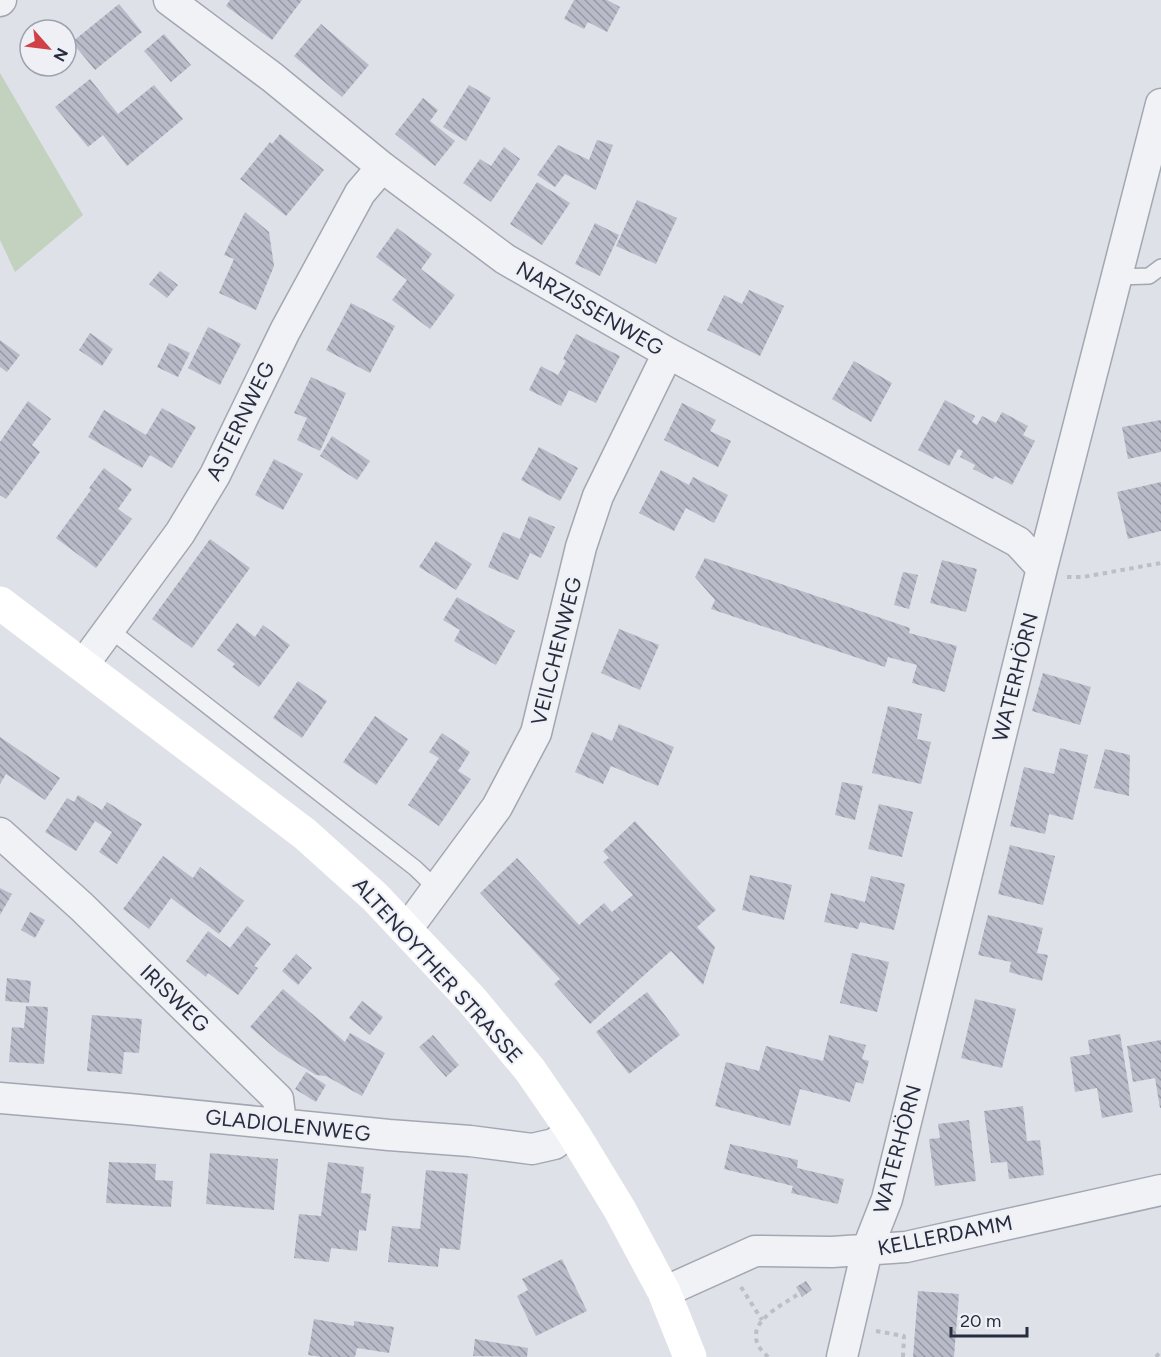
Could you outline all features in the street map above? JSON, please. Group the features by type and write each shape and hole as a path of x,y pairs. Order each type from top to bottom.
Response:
{"main road":[{"name":"ALTENOYTHER STRASSE","path":"0,603 305,834 346,869 407,929 471,999 530,1071 572,1131 620,1210 664,1292 690,1357"}],"street":[{"name":"NARZISSENWEG","path":"169,0 272,77 382,167 505,259 668,353 1018,542 1042,567"},
{"name":"WATERHÖRN","path":"842,1357 867,1250 887,1199 1042,567 1161,104"},
{"name":"ASTERNWEG","path":"83,666 180,533 215,475 290,321 360,193 382,167"},
{"name":"VEILCHENWEG","path":"407,929 497,807 536,733 580,547 598,496 668,353"},
{"name":"IRISWEG","path":"0,833 53,881 278,1099 281,1124"},
{"name":"IRISWEG","path":"0,850 53,881"},
{"name":"GLADIOLENWEG","path":"0,1098 388,1136 470,1141 532,1149 554,1144 572,1131"},
{"name":"KELLERDAMM","path":"664,1292 755,1251 832,1252 906,1247 1161,1191"}],"lane":[{"path":"1117,277 1149,276 1161,267"},
{"path":"109,629 415,868 437,889"}],"path":[{"path":"1042,567 1060,578 1083,577 1161,563"},
{"path":"726,1264 762,1320"},
{"path":"768,1357 758,1344 757,1328 762,1320 797,1295"},
{"path":"849,1325 904,1336 903,1357"},
{"path":"1156,1357 1161,1351"}],"green space":[{"path":"0,73 83,215 15,272 0,240"}],"building":[{"path":"230,0 302,0 272,40 226,6"},
{"path":"574,0 607,0 620,7 607,32 588,22 584,29 564,19"},
{"path":"119,4 142,32 95,70 78,49 78,37"},
{"path":"321,24 369,65 342,97 294,56"},
{"path":"164,34 191,65 171,82 144,51"},
{"path":"90,79 118,114 154,85 183,119 127,166 103,135 88,147 55,107"},
{"path":"469,85 491,98 466,141 443,127"},
{"path":"423,98 438,110 430,121 455,141 435,166 395,134"},
{"path":"280,134 324,170 286,216 240,179 270,142 272,144"},
{"path":"597,140 613,145 596,190 565,174 555,187 537,175 558,145 589,160"},
{"path":"504,147 520,159 491,202 463,183 480,159 491,166"},
{"path":"537,182 570,203 542,245 510,224"},
{"path":"637,200 677,218 656,264 616,246"},
{"path":"245,212 269,232 274,266 256,310 219,293 234,259 224,255"},
{"path":"595,223 619,235 600,276 575,264"},
{"path":"397,228 432,254 421,269 455,295 430,329 392,300 407,280 376,257"},
{"path":"160,271 178,285 167,298 149,284"},
{"path":"749,290 784,306 760,356 707,330 724,295 742,304"},
{"path":"351,303 395,326 370,373 326,350"},
{"path":"208,327 241,344 220,385 188,368"},
{"path":"90,333 113,349 102,366 79,350"},
{"path":"576,334 620,356 596,403 569,390 561,406 529,390 541,366 558,375 566,361 563,359"},
{"path":"0,340 20,355 7,372 0,367"},
{"path":"169,343 190,353 178,377 157,367"},
{"path":"854,361 892,383 871,422 832,399"},
{"path":"311,377 346,393 320,451 297,440 307,418 294,413"},
{"path":"945,400 975,416 972,422 977,425 982,416 996,423 1002,412 1028,426 1023,435 1035,441 1012,485 995,476 993,479 973,469 975,465 960,457 963,451 958,449 949,466 918,450"},
{"path":"28,401 51,419 32,445 40,452 6,499 0,495 0,442"},
{"path":"682,403 716,420 710,431 731,441 718,467 664,440"},
{"path":"162,408 196,427 172,468 150,455 142,468 88,437 104,410 146,435"},
{"path":"1161,420 1161,452 1128,459 1122,427"},
{"path":"332,436 370,461 357,480 320,456"},
{"path":"539,447 578,468 560,501 521,480"},
{"path":"274,459 303,474 283,510 255,495"},
{"path":"104,468 132,489 118,509 132,519 96,568 56,538"},
{"path":"661,470 689,485 693,477 728,495 714,523 686,508 674,531 639,513"},
{"path":"1161,482 1161,531 1128,539 1117,492"},
{"path":"529,516 555,527 541,558 530,553 518,580 488,567 503,532 520,539"},
{"path":"210,539 250,568 192,648 152,619"},
{"path":"436,541 472,564 456,590 419,567"},
{"path":"705,558 910,628 909,633 957,646 945,692 912,683 917,665 888,657 885,667 711,609 715,600 695,577"},
{"path":"942,560 977,569 966,612 930,603"},
{"path":"903,572 918,575 909,609 894,605"},
{"path":"457,597 515,631 496,665 454,641 460,630 443,620"},
{"path":"237,623 255,637 263,625 290,645 259,687 232,667 235,664 217,650"},
{"path":"619,629 659,645 640,690 601,673"},
{"path":"1043,673 1091,687 1080,725 1032,711"},
{"path":"298,681 327,701 302,738 273,718"},
{"path":"888,706 922,714 917,739 931,742 921,784 872,773"},
{"path":"375,716 408,739 376,785 343,762"},
{"path":"619,724 674,747 658,786 611,766 603,784 575,772 592,732 612,741"},
{"path":"442,733 470,752 458,771 471,779 439,826 408,805 439,758 429,752"},
{"path":"0,737 60,778 45,800 6,774 0,784"},
{"path":"1060,748 1088,755 1073,820 1049,814 1045,834 1010,826 1024,767 1054,774"},
{"path":"1105,749 1130,755 1129,796 1094,788"},
{"path":"842,782 863,786 855,820 835,815"},
{"path":"78,795 102,810 107,802 142,824 117,864 99,852 112,832 95,821 76,851 45,832 67,798 74,802"},
{"path":"879,804 913,812 902,857 868,849"},
{"path":"635,821 716,910 697,927 715,947 703,985 671,951 590,1024 554,984 560,979 480,893 517,858 579,925 604,903 612,912 633,895 603,862 609,858 603,851"},
{"path":"1010,845 1055,856 1043,905 998,894"},
{"path":"163,856 193,878 200,867 244,901 219,934 171,898 149,929 123,909"},
{"path":"750,875 792,885 784,920 742,910"},
{"path":"871,876 905,884 894,930 860,922 858,929 824,922 831,893 865,902"},
{"path":"0,888 12,894 0,915"},
{"path":"30,912 45,920 35,938 21,930"},
{"path":"988,915 1043,928 1037,953 1048,955 1042,981 1009,972 1011,962 978,955"},
{"path":"247,926 271,944 254,966 258,968 238,995 208,973 206,977 186,961 208,931 230,948"},
{"path":"852,953 889,962 877,1012 840,1003"},
{"path":"296,954 312,968 298,985 282,971"},
{"path":"7,978 31,981 29,1003 5,1001"},
{"path":"283,989 345,1042 350,1033 385,1053 362,1096 326,1076 316,1075 279,1052 250,1027"},
{"path":"647,992 680,1035 629,1074 596,1032"},
{"path":"975,999 1016,1009 1002,1068 961,1058"},
{"path":"362,1001 383,1017 370,1035 349,1018"},
{"path":"26,1006 48,1007 44,1064 9,1062 12,1027 24,1028"},
{"path":"92,1015 142,1019 139,1053 124,1052 122,1074 87,1071"},
{"path":"1120,1034 1133,1112 1102,1118 1097,1088 1075,1092 1070,1057 1090,1054 1088,1040"},
{"path":"433,1035 459,1065 446,1077 419,1047"},
{"path":"829,1035 866,1045 862,1059 869,1061 863,1084 856,1082 850,1102 800,1089 790,1126 715,1106 726,1062 759,1071 766,1046 823,1061"},
{"path":"1161,1040 1160,1108 1155,1078 1133,1082 1127,1046"},
{"path":"306,1072 326,1085 316,1102 295,1089"},
{"path":"1023,1106 1027,1141 1040,1140 1044,1175 1009,1179 1007,1162 991,1163 984,1111"},
{"path":"969,1120 976,1181 935,1186 929,1139 940,1138 938,1124"},
{"path":"730,1144 798,1160 797,1168 844,1179 838,1204 791,1193 793,1186 724,1169"},
{"path":"210,1153 278,1159 274,1210 206,1204"},
{"path":"109,1162 156,1164 155,1180 173,1181 171,1207 106,1203"},
{"path":"328,1162 364,1167 361,1193 371,1194 366,1231 359,1230 357,1251 331,1248 329,1262 294,1258 299,1214 321,1216"},
{"path":"426,1170 468,1174 460,1250 440,1248 438,1267 388,1262 392,1226 420,1229"},
{"path":"562,1259 587,1311 536,1336 517,1296 528,1290 522,1279"},
{"path":"806,1281 812,1290 802,1297 796,1287"},
{"path":"918,1291 959,1294 954,1357 913,1357"},
{"path":"314,1319 354,1326 354,1321 394,1327 389,1353 357,1348 355,1357 308,1355"},
{"path":"475,1339 528,1348 527,1357 473,1356"}]}
